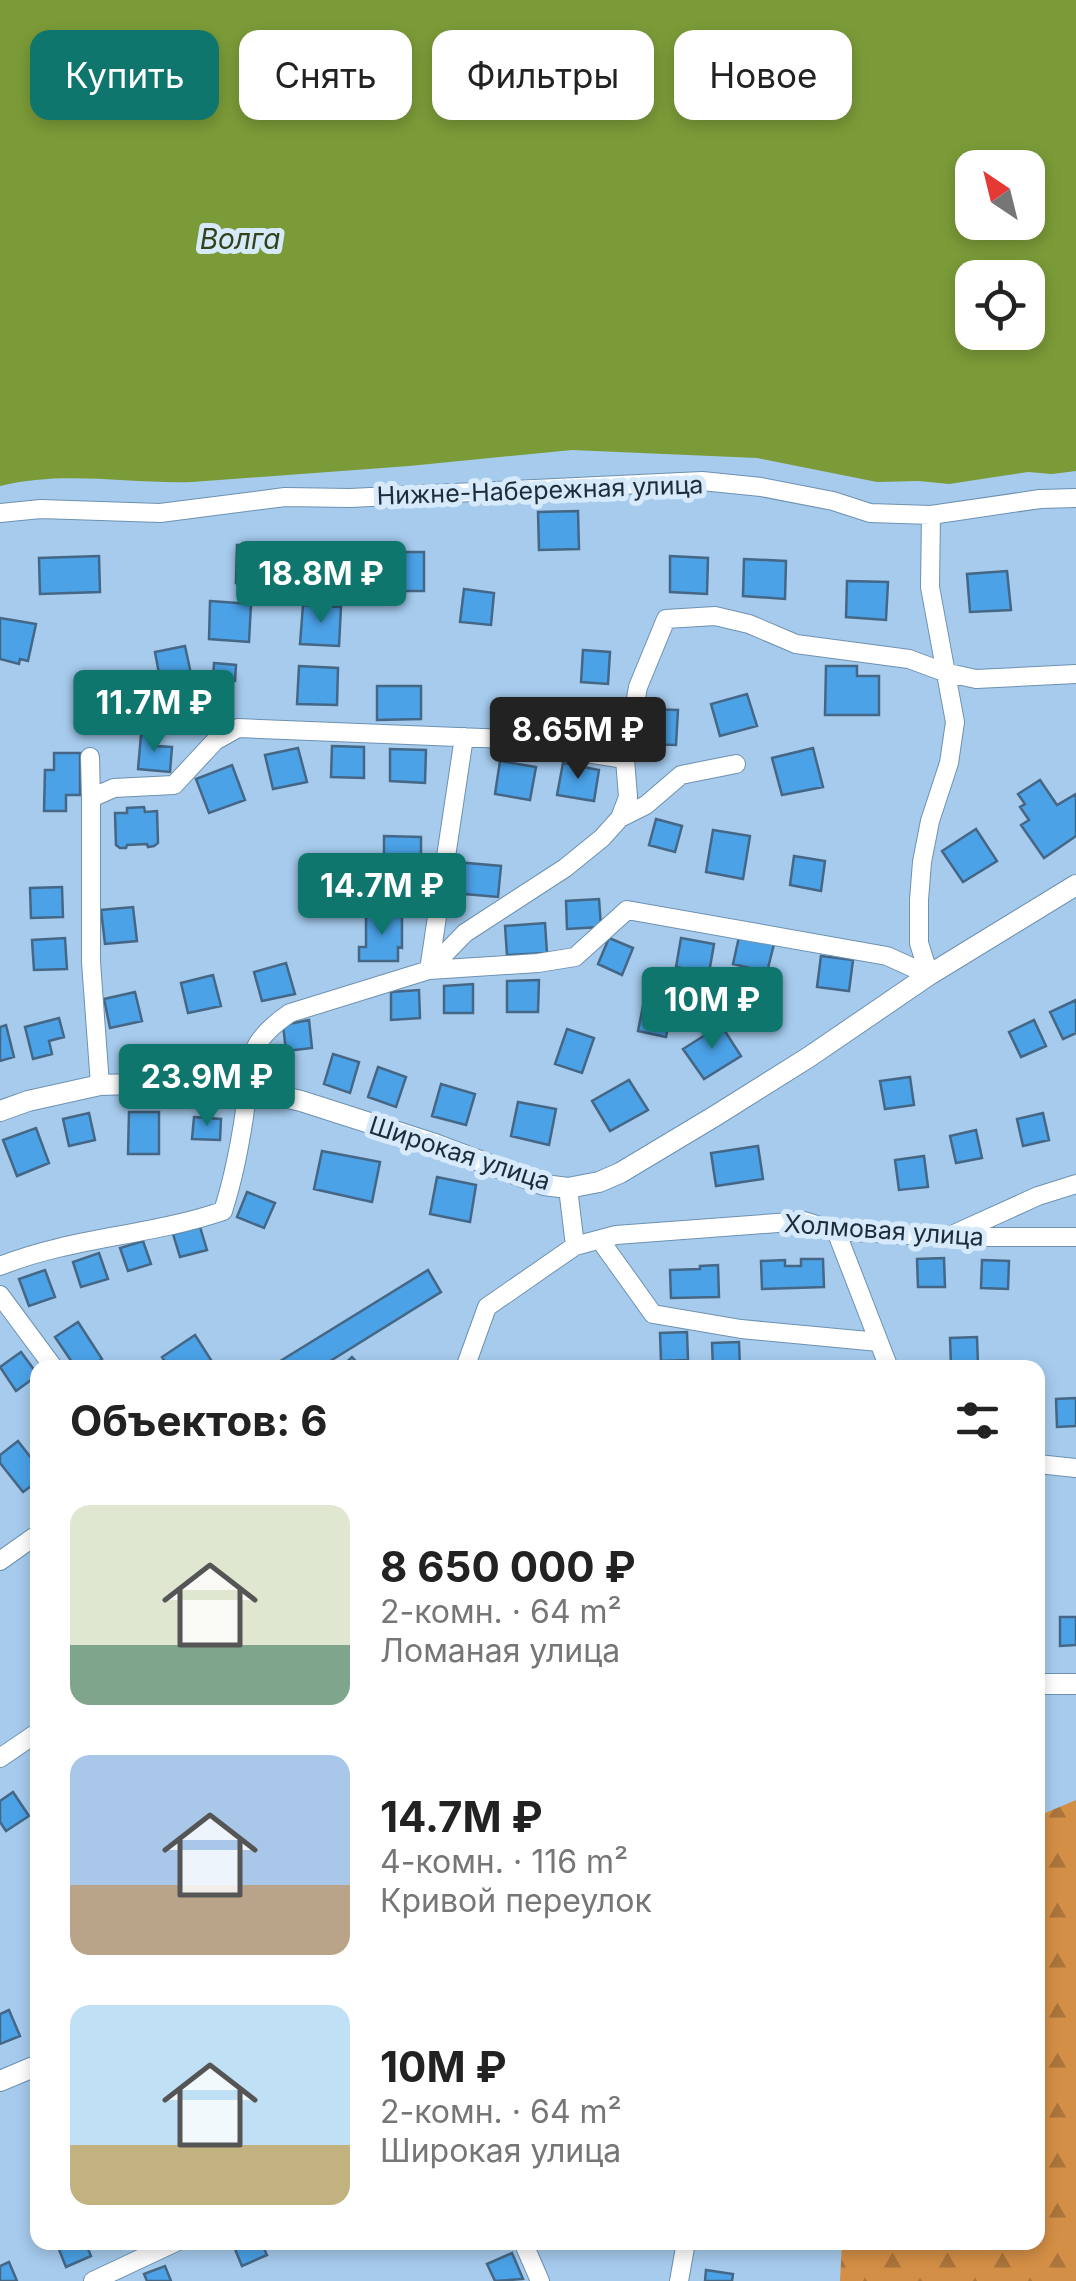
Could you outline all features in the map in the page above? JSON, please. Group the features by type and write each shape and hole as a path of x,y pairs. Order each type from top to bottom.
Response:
{"street":[{"name":"Нижне-Набережная улица","path":"0,512 41,509 160,513 285,497 350,498 702,481 761,487 833,501 870,513 931,516 1040,499 1076,498"},
{"path":"929,975 920,944 922,862 949,763 955,722 930,587 931,516"},
{"path":"620,818 628,796 625,759 638,687 666,619 715,616 748,624 796,644 909,659 976,679 1076,674"},
{"path":"91,798 114,788 174,785 215,740 238,728 507,739 625,759"},
{"path":"430,970 464,737"},
{"path":"90,757 92,962 100,1086"},
{"path":"430,970 464,934 565,868 620,818 646,805 681,775 736,764"},
{"name":"Широкая улица","path":"0,1111 100,1086 201,1082 301,1101 435,1144 544,1185 568,1188 599,1182 620,1174 808,1057 929,975 1076,885"},
{"path":"0,1266 96,1238 223,1211 235,1173 248,1064 261,1038 290,1013 430,970 574,957 627,910 887,956 929,975"},
{"path":"949,1237 1038,1196 1076,1184"},
{"path":"468,1360 486,1307 575,1246 568,1188"},
{"name":"Холмовая улица","path":"575,1246 616,1235 804,1220 836,1230 949,1237 1076,1237"},
{"path":"836,1230 886,1360"},
{"path":"600,1240 653,1314 740,1329 878,1342"},
{"path":"0,1295 48,1360"},
{"path":"1045,1465 1076,1468"},
{"path":"0,1562 30,1540"},
{"path":"1045,1684 1076,1684"},
{"path":"0,1758 30,1737"},
{"path":"0,2082 30,2069"},
{"path":"93,2281 159,2250"},
{"path":"527,2250 540,2281"},
{"path":"679,2281 685,2250"}],"green space":[{"path":"1076,1800 1076,2281 840,2281 842,2250 1045,2250 1045,1813"}],"water":[{"name":"Волга","path":"0,0 1076,0 1076,471 1028,472 949,484 877,482 757,458 572,450 192,482 72,478 0,486"}],"building":[{"path":"578,511 579,549 539,550 538,512"},
{"path":"237,545 278,546 276,585 236,583"},
{"path":"316,549 350,550 350,587 315,586"},
{"path":"390,552 424,552 424,591 389,591"},
{"path":"99,556 100,592 40,594 39,558"},
{"path":"670,556 708,558 707,594 670,592"},
{"path":"744,559 786,561 785,599 743,596"},
{"path":"1007,571 1011,610 970,612 967,574"},
{"path":"847,581 888,582 886,620 846,617"},
{"path":"464,589 494,593 491,625 460,622"},
{"path":"210,601 251,604 249,642 209,639"},
{"path":"303,605 341,607 339,646 300,644"},
{"path":"0,618 36,624 28,661 20,659 19,664 0,659"},
{"path":"185,646 191,674 160,679 155,652"},
{"path":"583,650 610,652 608,684 581,682"},
{"path":"214,663 236,665 235,681 213,680"},
{"path":"299,666 338,668 337,705 297,704"},
{"path":"826,666 857,666 857,676 879,676 879,715 825,715"},
{"path":"377,686 421,686 421,719 377,720"},
{"path":"747,694 757,726 720,736 711,704"},
{"path":"150,698 160,698 160,710 150,711"},
{"path":"127,699 128,718 110,719 109,701"},
{"path":"645,709 678,710 676,745 643,744"},
{"path":"141,735 157,736 156,746 172,747 170,772 138,769"},
{"path":"332,746 364,747 364,778 331,777"},
{"path":"298,748 307,782 273,789 265,755"},
{"path":"813,748 823,787 782,795 772,758"},
{"path":"390,749 426,750 425,783 390,781"},
{"path":"54,753 80,753 80,795 66,795 66,811 44,811 45,770 54,770"},
{"path":"500,761 536,767 530,800 495,794"},
{"path":"563,763 599,770 594,801 557,795"},
{"path":"232,765 245,800 209,813 196,779"},
{"path":"1040,780 1057,805 1076,794 1076,836 1044,858 1021,825 1029,820 1020,807 1025,804 1018,794"},
{"path":"144,807 145,812 157,811 158,843 120,848 116,845 115,813"},
{"path":"656,819 682,826 675,852 649,845"},
{"path":"976,829 997,861 963,882 942,851"},
{"path":"713,830 750,836 743,879 706,872"},
{"path":"384,836 421,837 421,871 384,870"},
{"path":"794,856 825,861 821,891 790,885"},
{"path":"456,862 501,866 498,897 453,893"},
{"path":"62,887 63,917 31,918 30,888"},
{"path":"599,899 601,927 567,929 566,901"},
{"path":"133,907 137,941 105,944 101,910"},
{"path":"366,914 402,914 398,961 359,961 359,947 366,947"},
{"path":"545,923 547,953 507,955 505,926"},
{"path":"739,937 774,944 767,972 733,964"},
{"path":"65,938 67,969 34,970 32,940"},
{"path":"609,938 633,948 622,975 598,964"},
{"path":"681,938 714,944 709,973 676,967"},
{"path":"821,956 853,960 849,991 817,987"},
{"path":"286,963 295,994 262,1001 254,972"},
{"path":"213,975 221,1006 188,1013 181,983"},
{"path":"539,980 538,1012 507,1012 507,981"},
{"path":"473,984 473,1013 444,1013 444,986"},
{"path":"419,990 420,1018 391,1020 391,992"},
{"path":"646,991 674,996 666,1037 638,1031"},
{"path":"135,992 142,1021 110,1028 104,999"},
{"path":"1076,1000 1076,1033 1063,1039 1050,1012"},
{"path":"59,1018 64,1037 49,1041 52,1054 33,1059 25,1027"},
{"path":"309,1020 312,1048 286,1051 283,1025"},
{"path":"1034,1020 1046,1046 1021,1057 1009,1032"},
{"path":"6,1025 14,1057 0,1061 0,1027"},
{"path":"721,1025 741,1056 704,1079 683,1049"},
{"path":"567,1029 594,1038 582,1073 555,1064"},
{"path":"333,1054 359,1062 350,1093 324,1084"},
{"path":"378,1067 406,1077 396,1107 368,1097"},
{"path":"910,1077 914,1105 885,1109 880,1081"},
{"path":"629,1080 648,1110 610,1131 592,1101"},
{"path":"441,1084 475,1094 466,1125 432,1116"},
{"path":"518,1102 556,1109 549,1145 511,1136"},
{"path":"129,1112 159,1112 159,1154 128,1154"},
{"path":"89,1113 95,1140 69,1146 63,1119"},
{"path":"1043,1113 1049,1140 1023,1146 1017,1119"},
{"path":"194,1117 221,1119 220,1140 192,1139"},
{"path":"36,1128 49,1163 17,1176 3,1140"},
{"path":"976,1130 982,1158 956,1163 950,1136"},
{"path":"758,1146 763,1179 716,1186 711,1153"},
{"path":"322,1151 380,1162 372,1202 314,1189"},
{"path":"924,1156 928,1187 899,1190 895,1160"},
{"path":"437,1177 476,1185 470,1222 430,1214"},
{"path":"247,1192 275,1203 264,1228 237,1217"},
{"path":"200,1227 207,1250 180,1257 173,1234"},
{"path":"143,1241 151,1264 128,1271 120,1248"},
{"path":"99,1253 108,1279 81,1287 73,1262"},
{"path":"944,1258 945,1287 918,1287 917,1259"},
{"path":"801,1259 823,1259 824,1287 762,1289 761,1261 785,1260 785,1266 801,1266"},
{"path":"982,1260 1009,1261 1008,1289 981,1288"},
{"path":"718,1265 719,1297 671,1298 670,1270"},
{"path":"45,1270 55,1297 29,1306 19,1279"},
{"path":"428,1270 441,1292 332,1360 282,1360"},
{"path":"78,1322 102,1359 71,1360 55,1337"},
{"path":"687,1332 688,1360 661,1360 660,1333"},
{"path":"195,1335 211,1360 164,1360 162,1357"},
{"path":"977,1337 978,1360 951,1360 950,1338"},
{"path":"739,1342 740,1360 713,1360 712,1343"},
{"path":"21,1352 30,1364 30,1381 16,1391 0,1367"},
{"path":"1076,1398 1076,1426 1057,1427 1056,1399"},
{"path":"18,1441 30,1457 30,1487 23,1492 0,1463 0,1455"},
{"path":"1060,1617 1076,1617 1076,1645 1060,1646"},
{"path":"13,1792 29,1816 6,1831 0,1822 0,1801"},
{"path":"9,2010 20,2036 0,2044 0,2014"},
{"path":"59,2250 88,2250 91,2256 66,2267"},
{"path":"235,2250 265,2250 267,2255 242,2266"},
{"path":"512,2253 523,2279 495,2281 487,2264"},
{"path":"9,2262 17,2281 0,2281 0,2266"},
{"path":"165,2266 171,2281 147,2281 144,2274"},
{"path":"706,2270 733,2274 732,2281 705,2281"}]}
